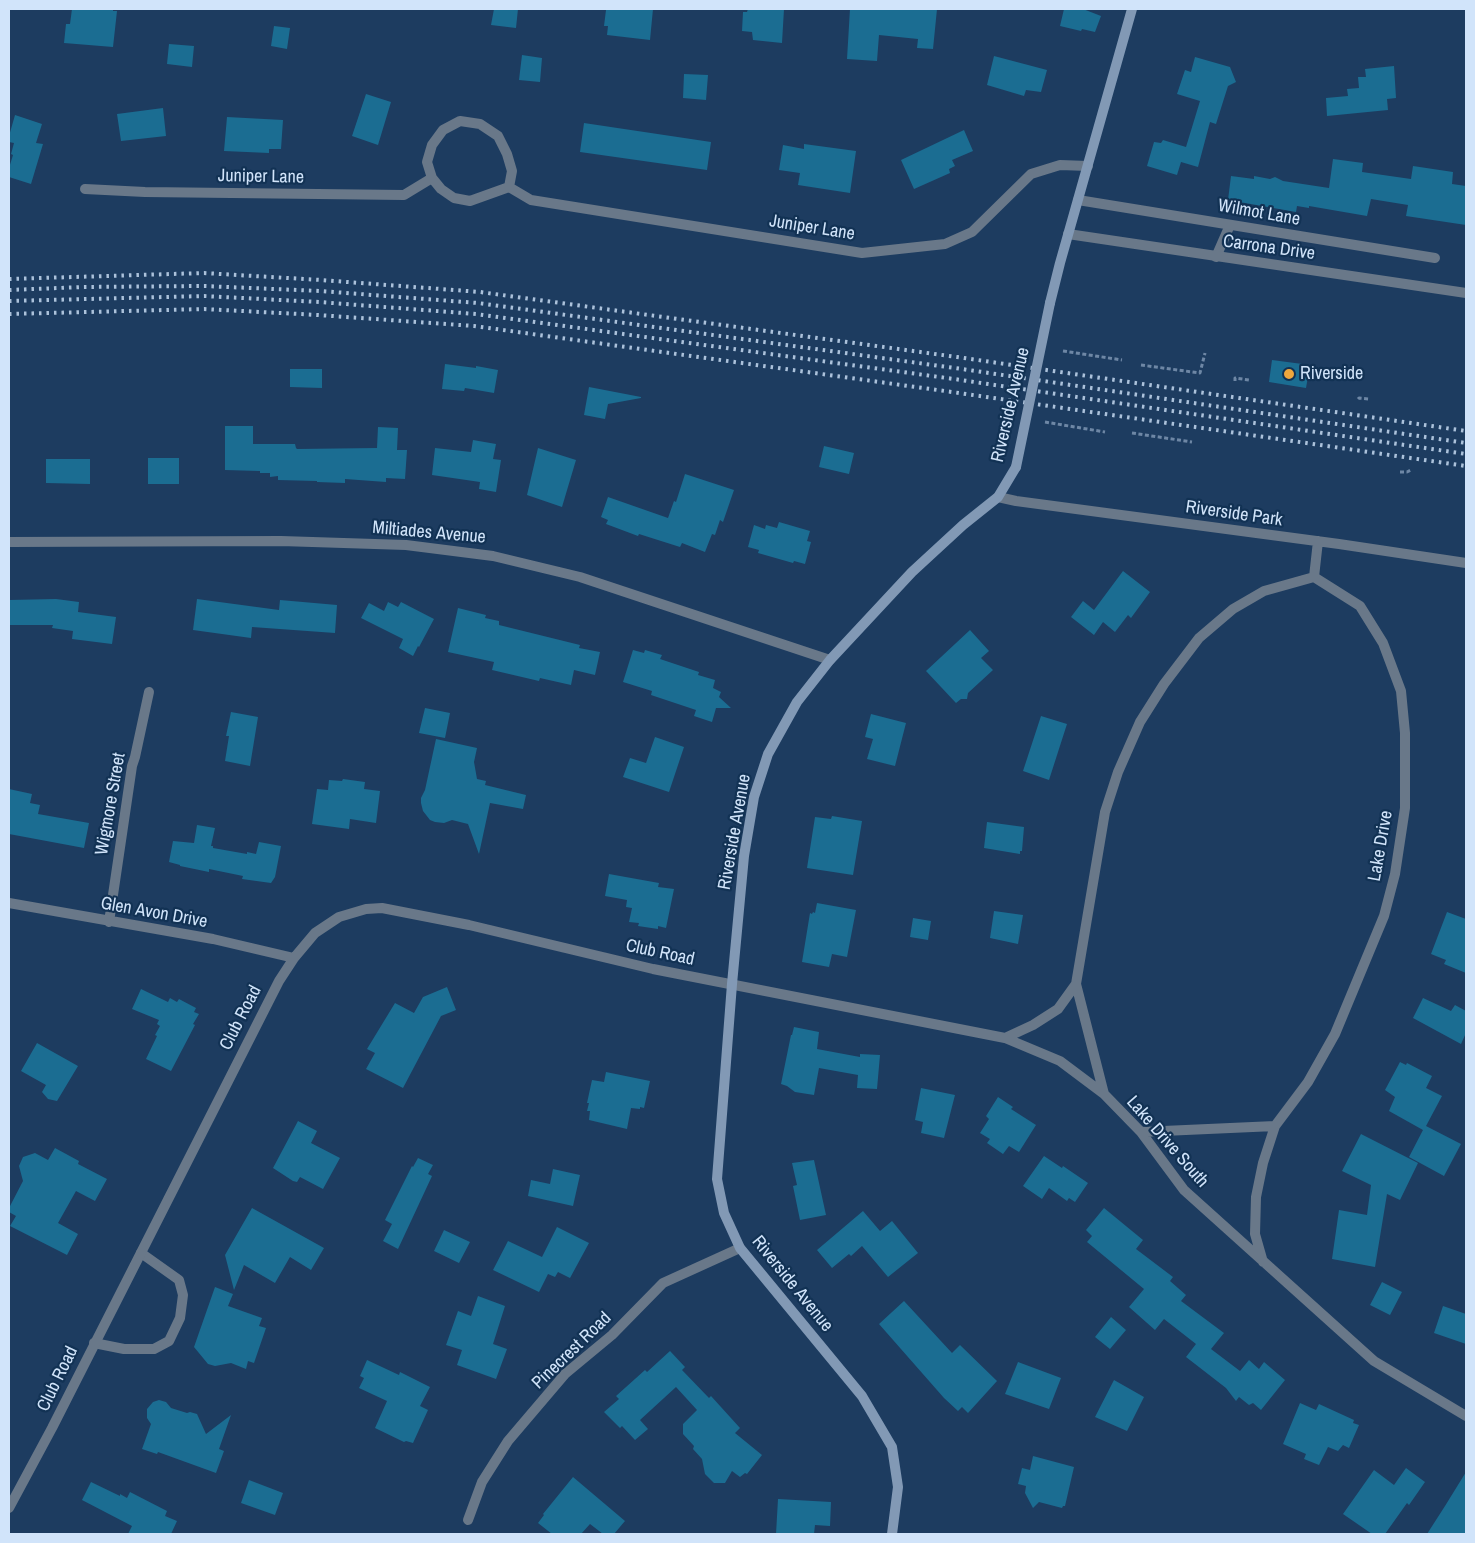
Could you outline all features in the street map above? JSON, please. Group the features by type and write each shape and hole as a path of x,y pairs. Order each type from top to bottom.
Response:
{"street":[{"name":"Riverside Avenue","path":"892,1534 898,1487 892,1447 862,1396 740,1248 724,1213 718,1179 732,984 744,856 754,797 768,754 797,702 830,660 912,572 963,525 998,497 1016,467 1050,303 1132,9"},
{"path":"460,120 480,124 498,136 507,154 512,171 509,187 470,200 454,198 441,189 432,178 427,162 432,145 444,130 460,120"},
{"name":"Juniper Lane","path":"509,187 531,200 862,253 945,244 972,232 1031,174 1060,165 1088,166"},
{"name":"Juniper Lane","path":"85,189 145,192 404,195 432,178"},
{"name":"Wilmot Lane","path":"1078,200 1436,258"},
{"path":"1216,257 1230,225"},
{"name":"Carrona Drive","path":"1068,234 1466,293"},
{"name":"Riverside Park","path":"998,497 1466,563"},
{"name":"Miltiades Avenue","path":"9,542 281,540 406,545 493,556 580,577 830,660"},
{"path":"1104,1094 1076,984 1105,812 1118,772 1140,722 1164,684 1199,638 1234,609 1264,591 1314,577 1318,541"},
{"name":"Lake Drive","path":"1263,1263 1255,1234 1256,1197 1263,1163 1274,1126 1308,1082 1330,1042 1384,916 1395,874 1405,808 1405,733 1401,692 1383,643 1360,606 1314,577"},
{"name":"Wigmore Street","path":"109,922 132,766 138,748 149,692"},
{"name":"Glen Avon Drive","path":"9,903 213,939 294,958"},
{"name":"Club Road","path":"9,1508 52,1428 279,981 294,958 315,933 339,916 366,909 382,908 469,925 653,969 732,984"},
{"name":"Lake Drive South","path":"732,984 1005,1038 1060,1061 1104,1094 1141,1132 1184,1190 1374,1361 1466,1416"},
{"path":"1005,1038 1033,1025 1058,1009 1076,984"},
{"path":"1141,1132 1274,1126"},
{"name":"Pinecrest Road","path":"468,1520 482,1482 508,1442 566,1374 612,1335 663,1283 740,1248"},
{"path":"94,1342 124,1349 154,1349 169,1341 180,1318 183,1295 179,1280 141,1253"}],"path":[{"path":"1063,351 1122,360"},
{"path":"1141,365 1153,369 1200,373 1204,353"},
{"path":"1235,381 1235,378 1249,380"},
{"path":"1358,399 1370,399"},
{"path":"1046,422 1105,432"},
{"path":"1094,430 1095,425"},
{"path":"1132,433 1146,433 1192,442"},
{"path":"1400,472 1412,470"}],"building":[{"path":"72,9 113,9 113,11 117,11 113,47 64,43 66,24 70,24"},
{"path":"494,9 518,9 516,28 491,25"},
{"path":"653,9 650,40 607,35 608,26 604,26 606,10"},
{"path":"748,9 784,9 782,43 753,40 752,32 742,31 743,12 747,12"},
{"path":"850,9 937,9 933,49 917,48 918,39 879,35 877,61 847,59"},
{"path":"1064,9 1083,9 1101,16 1095,32 1060,26"},
{"path":"274,26 290,28 287,49 271,46"},
{"path":"169,44 194,46 192,67 167,64"},
{"path":"522,55 542,58 540,82 519,80"},
{"path":"994,56 1047,70 1041,92 1026,90 1024,96 987,85"},
{"path":"1195,57 1230,67 1236,82 1228,86 1216,124 1210,122 1198,167 1181,162 1177,175 1147,166 1154,142 1161,143 1163,140 1186,147 1200,101 1177,94 1185,70 1191,72"},
{"path":"1394,66 1396,98 1387,99 1388,110 1327,116 1326,98 1348,96 1347,89 1359,88 1358,77 1366,77 1365,69"},
{"path":"684,74 708,75 706,100 683,98"},
{"path":"366,94 391,102 378,145 352,136"},
{"path":"163,108 166,136 121,141 117,114"},
{"path":"15,115 42,124 36,143 43,144 31,184 9,177 14,143 9,142 9,136"},
{"path":"227,117 283,120 281,149 269,149 269,153 224,151"},
{"path":"584,123 711,142 707,170 580,152"},
{"path":"964,130 973,151 952,160 955,166 949,169 950,173 914,189 901,160"},
{"path":"804,144 856,151 850,193 798,185 800,173 779,170 783,145 804,149"},
{"path":"1333,159 1363,163 1362,172 1411,179 1413,166 1453,172 1452,184 1466,186 1466,225 1406,216 1408,205 1371,199 1367,216 1309,206 1309,208 1297,206 1296,212 1228,200 1231,176 1254,179 1254,176 1270,179 1275,177 1283,181 1329,188"},
{"path":"1272,360 1310,365 1306,388 1269,382"},
{"path":"445,364 498,370 494,393 465,388 464,391 442,389"},
{"path":"290,369 322,369 322,388 290,387"},
{"path":"589,387 641,398 608,404 605,419 584,415"},
{"path":"225,426 253,426 253,444 295,444 297,449 377,448 378,427 398,428 397,450 407,450 405,479 386,478 386,482 345,479 345,483 317,482 278,480 278,476 270,477 270,473 260,473 260,471 225,470"},
{"path":"473,440 496,444 493,459 501,460 496,492 479,489 480,482 432,475 435,448 471,452"},
{"path":"824,446 854,453 849,474 819,467"},
{"path":"538,448 576,460 562,507 527,495"},
{"path":"148,458 179,458 179,484 148,484"},
{"path":"46,459 90,459 90,484 46,483"},
{"path":"685,474 734,490 723,522 720,520 715,535 712,534 705,552 682,543 680,547 639,534 638,536 606,524 608,520 601,517 608,497 668,518 674,501 676,502"},
{"path":"779,522 810,531 807,541 811,542 805,564 794,561 793,563 758,553 759,550 748,547 754,525 765,529 766,525 777,528"},
{"path":"1123,571 1150,592 1131,618 1128,615 1115,632 1103,622 1094,635 1071,617 1083,601 1094,610"},
{"path":"56,599 79,602 78,612 116,617 112,644 72,639 73,631 52,628 53,625 9,625 9,600"},
{"path":"197,599 279,610 280,600 337,605 335,633 252,627 251,638 193,630"},
{"path":"388,602 398,607 401,602 434,619 413,656 399,648 403,639 361,618 369,603 384,611"},
{"path":"458,608 486,615 485,618 499,621 499,625 580,645 579,648 600,652 595,675 574,670 571,685 540,678 539,681 492,670 494,662 448,652"},
{"path":"970,630 989,651 981,658 993,670 968,693 967,699 961,699 956,703 926,671"},
{"path":"633,650 644,653 645,650 662,655 660,659 699,672 698,675 715,680 713,688 721,692 719,697 731,708 716,708 712,722 694,716 696,710 651,695 652,691 623,682"},
{"path":"425,708 450,713 445,738 419,733"},
{"path":"231,712 258,717 250,766 225,761 229,736 226,736"},
{"path":"871,714 906,723 895,766 867,759 873,739 865,737"},
{"path":"1041,716 1067,724 1049,780 1023,771"},
{"path":"655,737 684,747 669,792 623,777 630,758 646,763"},
{"path":"436,739 477,748 474,762 477,779 486,781 485,785 526,795 523,809 490,803 479,854 468,824 452,820 444,823 435,822 430,820 423,811 421,798 425,790"},
{"path":"343,779 365,782 364,789 380,791 376,823 350,819 349,829 312,824 317,789 328,790 329,780 342,781"},
{"path":"9,789 32,794 30,803 40,805 38,814 89,823 84,848 9,834"},
{"path":"832,816 862,821 853,875 807,868 815,817 831,819"},
{"path":"987,822 1024,827 1022,851 1020,851 1020,854 984,848"},
{"path":"197,825 215,828 211,846 213,848 256,854 259,842 281,846 275,877 271,883 242,879 243,876 209,869 209,872 169,862 173,841 194,843"},
{"path":"609,874 659,883 658,887 674,889 666,928 658,926 658,929 638,926 639,923 629,922 632,908 626,907 627,900 605,896"},
{"path":"817,903 856,910 847,957 832,954 829,967 802,962 810,913 815,913"},
{"path":"994,911 1023,915 1018,944 990,938"},
{"path":"1447,912 1466,919 1466,973 1444,964 1446,960 1431,954"},
{"path":"913,918 931,921 928,940 910,937"},
{"path":"447,987 456,1010 441,1016 403,1088 366,1069 375,1053 367,1049 395,1003 414,1013 423,997"},
{"path":"141,989 168,1002 170,998 177,1002 179,999 196,1008 194,1012 199,1014 171,1071 146,1059 160,1026 157,1024 159,1020 132,1009"},
{"path":"1423,998 1451,1011 1455,1005 1466,1011 1466,1033 1461,1044 1413,1018"},
{"path":"794,1027 819,1032 817,1049 860,1057 860,1054 880,1055 877,1089 857,1088 858,1075 819,1068 814,1095 795,1092 781,1084"},
{"path":"37,1043 78,1066 57,1101 48,1099 42,1092 46,1085 21,1071"},
{"path":"1400,1062 1406,1065 1407,1063 1432,1076 1426,1088 1442,1096 1426,1126 1461,1144 1444,1176 1409,1157 1423,1130 1389,1111 1395,1097 1385,1090"},
{"path":"606,1072 650,1081 644,1108 631,1108 627,1129 589,1120 590,1111 587,1111 589,1103 587,1103 592,1080 604,1082"},
{"path":"921,1088 955,1095 944,1138 921,1133 923,1122 915,1120"},
{"path":"998,1097 1013,1107 1011,1109 1036,1125 1019,1152 1009,1146 1003,1154 987,1143 990,1139 980,1133 989,1119 986,1116"},
{"path":"298,1121 317,1131 311,1143 340,1158 323,1189 300,1177 297,1182 293,1181 273,1168"},
{"path":"1361,1134 1418,1163 1400,1200 1387,1194 1375,1267 1332,1259 1339,1210 1367,1215 1371,1185 1342,1171"},
{"path":"55,1148 79,1161 78,1164 107,1179 95,1201 76,1191 58,1223 78,1234 67,1255 10,1226 16,1216 9,1212 9,1208 23,1181 19,1166 23,1157 35,1153 48,1160"},
{"path":"1044,1156 1088,1183 1075,1202 1069,1198 1067,1201 1049,1188 1042,1199 1023,1186"},
{"path":"418,1158 433,1165 428,1174 432,1176 398,1249 383,1241 392,1224 385,1220 412,1166"},
{"path":"814,1160 826,1215 800,1220 793,1186 797,1185 792,1163"},
{"path":"553,1169 580,1175 573,1206 528,1196 531,1180 550,1184"},
{"path":"252,1208 324,1248 311,1270 290,1257 275,1283 244,1265 234,1290 225,1255"},
{"path":"1104,1208 1143,1240 1136,1249 1173,1277 1170,1281 1186,1295 1181,1301 1224,1333 1211,1349 1240,1371 1249,1360 1259,1369 1264,1362 1285,1380 1261,1410 1253,1403 1249,1405 1239,1397 1236,1401 1226,1388 1186,1357 1196,1344 1164,1319 1155,1330 1129,1307 1144,1289 1087,1242 1092,1236 1086,1230"},
{"path":"863,1211 880,1231 892,1221 918,1253 888,1277 862,1246 851,1256 849,1254 832,1268 817,1250"},
{"path":"557,1227 589,1243 570,1278 558,1272 555,1277 548,1274 539,1292 493,1270 508,1241 542,1257"},
{"path":"444,1230 470,1242 459,1263 434,1251"},
{"path":"1382,1282 1402,1292 1390,1315 1370,1305"},
{"path":"215,1287 233,1294 228,1306 262,1318 259,1326 266,1328 254,1363 248,1361 246,1369 231,1363 215,1366 208,1364 194,1347"},
{"path":"478,1296 505,1306 493,1344 507,1349 496,1379 457,1365 462,1350 446,1345 458,1311 471,1316"},
{"path":"904,1301 952,1353 960,1345 997,1381 968,1413 962,1407 958,1411 944,1398 879,1324"},
{"path":"1443,1306 1466,1314 1466,1344 1434,1333"},
{"path":"1111,1317 1126,1330 1110,1349 1095,1337"},
{"path":"670,1351 685,1367 682,1370 709,1398 711,1396 740,1428 735,1433 762,1455 747,1474 745,1473 740,1477 732,1471 725,1483 714,1483 705,1474 702,1459 683,1434 683,1424 697,1410 676,1387 640,1420 648,1429 635,1440 622,1426 620,1428 604,1412 619,1399 616,1396"},
{"path":"367,1360 399,1375 400,1372 430,1387 420,1406 428,1410 413,1443 404,1442 375,1428 387,1401 359,1388 364,1378 360,1376"},
{"path":"1018,1362 1061,1378 1049,1409 1005,1394"},
{"path":"1114,1380 1144,1397 1127,1431 1095,1417"},
{"path":"159,1400 166,1402 171,1408 197,1414 206,1434 231,1415 219,1449 224,1451 216,1473 158,1452 157,1454 142,1449 151,1424 147,1418 147,1409 153,1402"},
{"path":"1300,1403 1316,1410 1319,1404 1354,1420 1353,1423 1359,1425 1349,1448 1343,1445 1338,1451 1328,1447 1319,1465 1304,1459 1306,1454 1283,1444"},
{"path":"1033,1456 1074,1467 1065,1506 1062,1508 1039,1502 1033,1508 1025,1493 1026,1486 1018,1484 1022,1468 1030,1470"},
{"path":"1406,1468 1425,1482 1385,1534 1372,1534 1343,1514 1374,1470 1394,1485"},
{"path":"1466,1472 1466,1534 1427,1534 1445,1506"},
{"path":"573,1477 625,1521 614,1534 603,1534 590,1524 581,1534 552,1534 538,1523"},
{"path":"249,1480 283,1493 275,1515 241,1503"},
{"path":"91,1482 127,1498 130,1492 167,1511 165,1516 177,1521 171,1534 128,1534 132,1526 82,1500"},
{"path":"778,1499 831,1502 830,1526 815,1525 814,1534 776,1534"}],"railway":[{"path":"9,279 204,273 480,292 957,357 1466,431"},
{"path":"9,290 204,286 320,291 478,303 955,368 1466,443"},
{"path":"9,301 204,296 319,302 476,314 954,379 1466,454"},
{"path":"9,314 204,309 474,326 1466,466"}],"place":[{"name":"Riverside","path":"1289,374"}]}
